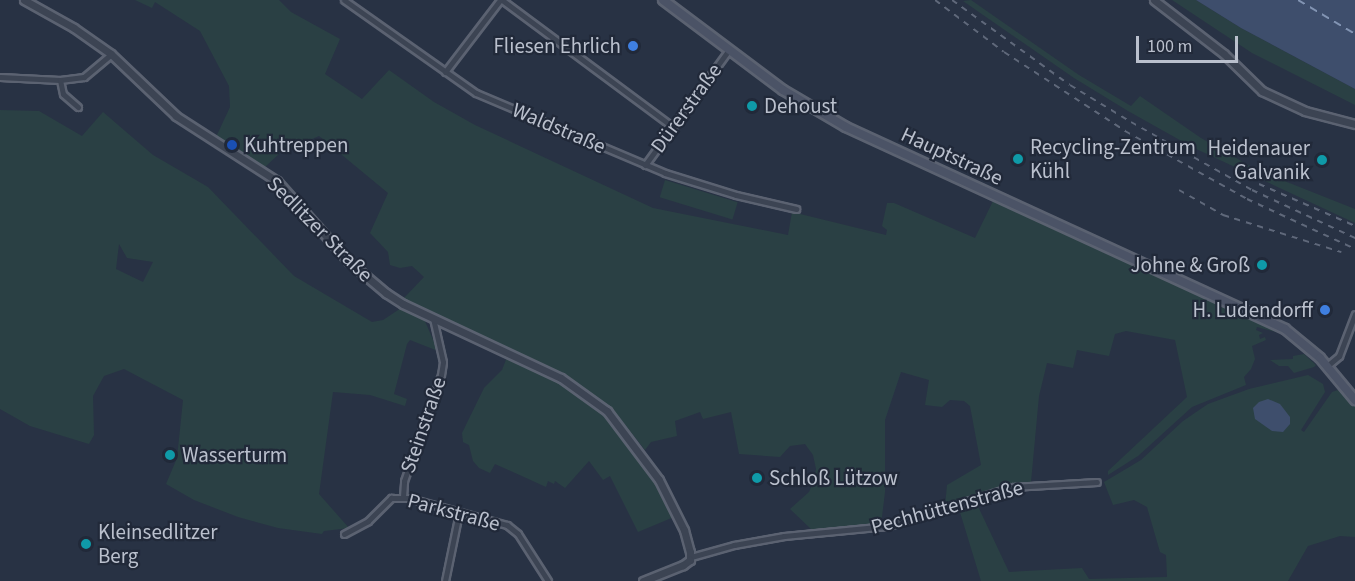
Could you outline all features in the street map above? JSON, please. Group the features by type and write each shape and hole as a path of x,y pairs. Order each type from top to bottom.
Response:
{"main road":[{"name":"Hauptstraße","path":"663,0 728,51 793,97 846,127 1272,322 1302,340 1355,400"}],"street":[{"name":"Sedlitzer Straße","path":"24,0 74,28 111,54 176,116 277,181 369,281 403,304 561,378 607,411 658,480 684,530 689,560"},
{"name":"Waldstraße","path":"344,0 476,93 645,165 736,195 796,209"},
{"path":"445,72 501,0 673,127"},
{"path":"1154,0 1224,54 1262,91 1305,111 1355,124"},
{"name":"Dürerstraße","path":"645,165 728,51"},
{"path":"0,77 60,80 84,76 111,54"},
{"path":"60,80 63,94 78,108"},
{"path":"1327,366 1339,357 1355,314"},
{"name":"Steinstraße","path":"403,497 404,481 441,375 443,362 433,318"},
{"name":"Pechhüttenstraße","path":"643,581 689,560 757,540 895,524 1012,487 1097,482"},
{"name":"Parkstraße","path":"344,534 368,521 391,498 403,497 501,522 512,528 534,556 548,581"},
{"path":"445,581 459,513"}],"green space":[{"path":"135,0 279,0 291,12 340,39 325,74 362,99 389,70 434,102 475,125 653,208 788,235 792,212 886,235 887,230 882,226 887,203 894,203 975,238 993,201 1277,329 1280,333 1257,327 1256,330 1263,333 1259,335 1260,339 1265,337 1266,340 1252,346 1255,359 1251,369 1244,377 1246,385 1192,407 1138,456 1108,475 1108,471 1187,397 1175,340 1126,331 1115,334 1109,356 1077,350 1073,368 1047,363 1039,396 1031,482 1001,486 945,506 947,485 981,465 970,406 964,401 950,400 942,407 925,405 929,380 901,372 885,420 885,492 881,525 812,530 790,509 809,492 814,480 816,469 813,455 805,444 790,446 780,457 739,454 731,412 703,419 700,412 675,421 677,436 651,442 645,450 622,421 598,398 564,374 403,299 424,277 412,266 400,268 390,265 388,252 370,233 388,193 319,136 280,153 264,168 216,137 230,107 229,86 200,31 155,2 152,8"},
{"path":"971,0 1079,75 1131,106 1140,96 1201,138 1259,171 1355,209 1355,223 1194,148 1128,111 1074,78 963,1"},
{"path":"1172,0 1196,0 1241,28 1355,89 1355,105 1252,53"},
{"path":"0,110 39,111 82,136 103,112 153,155 208,187 294,276 372,322 383,320 401,308 424,319 438,351 410,340 407,344 394,394 407,399 405,406 370,395 333,392 319,494 349,528 324,531 322,534 278,528 238,517 194,500 166,484 177,458 183,400 124,369 104,376 93,396 94,435 89,444 30,426 0,409","holes":["119,244 127,258 153,262 143,282 116,269"]},
{"path":"665,180 738,202 732,219 660,197"},
{"path":"1304,354 1316,365 1294,373 1288,366 1279,366 1270,360 1293,359 1293,356"},
{"path":"507,357 561,381 605,413 655,480 674,517 638,532 610,476 603,480 589,461 565,488 555,481 554,484 548,481 546,487 495,464 490,473 479,468 473,461 469,445 463,442 462,433 484,388 502,370"},
{"path":"1308,375 1323,384 1325,392 1301,430 1304,432 1332,392 1338,390 1355,405 1355,537 1340,536 1308,546 1288,581 981,581 959,509 959,506 975,500 1009,572 1082,568 1089,579 1167,577 1166,555 1160,552 1147,507 1134,500 1113,505 1104,482 1141,460 1183,421 1208,404 1249,389"}],"water":[{"path":"1196,0 1355,0 1355,89 1241,28"},
{"path":"1268,399 1280,404 1290,417 1290,424 1283,432 1272,431 1255,419 1253,408 1259,402"}],"ferry route":[{"path":"1298,0 1355,34"}],"railway":[{"path":"935,0 1004,52 1125,131 1247,199 1355,249"},
{"path":"952,0 1070,85 1131,122 1252,190 1355,238"},
{"path":"1259,184 1355,226"},
{"path":"1179,190 1223,215 1341,252"}],"place":[{"name":"Fliesen Ehrlich","path":"633,46"},
{"name":"Dehoust","path":"752,106"},
{"name":"Kuhtreppen","path":"232,145"},
{"name":"Recycling-Zentrum Kühl","path":"1018,159"},
{"name":"Heidenauer Galvanik","path":"1322,160"},
{"name":"Johne & Groß","path":"1262,265"},
{"name":"H. Ludendorff","path":"1325,310"},
{"name":"Wasserturm","path":"170,455"},
{"name":"Schloß Lützow","path":"757,478"},
{"name":"Kleinsedlitzer Berg","path":"86,544"}]}
